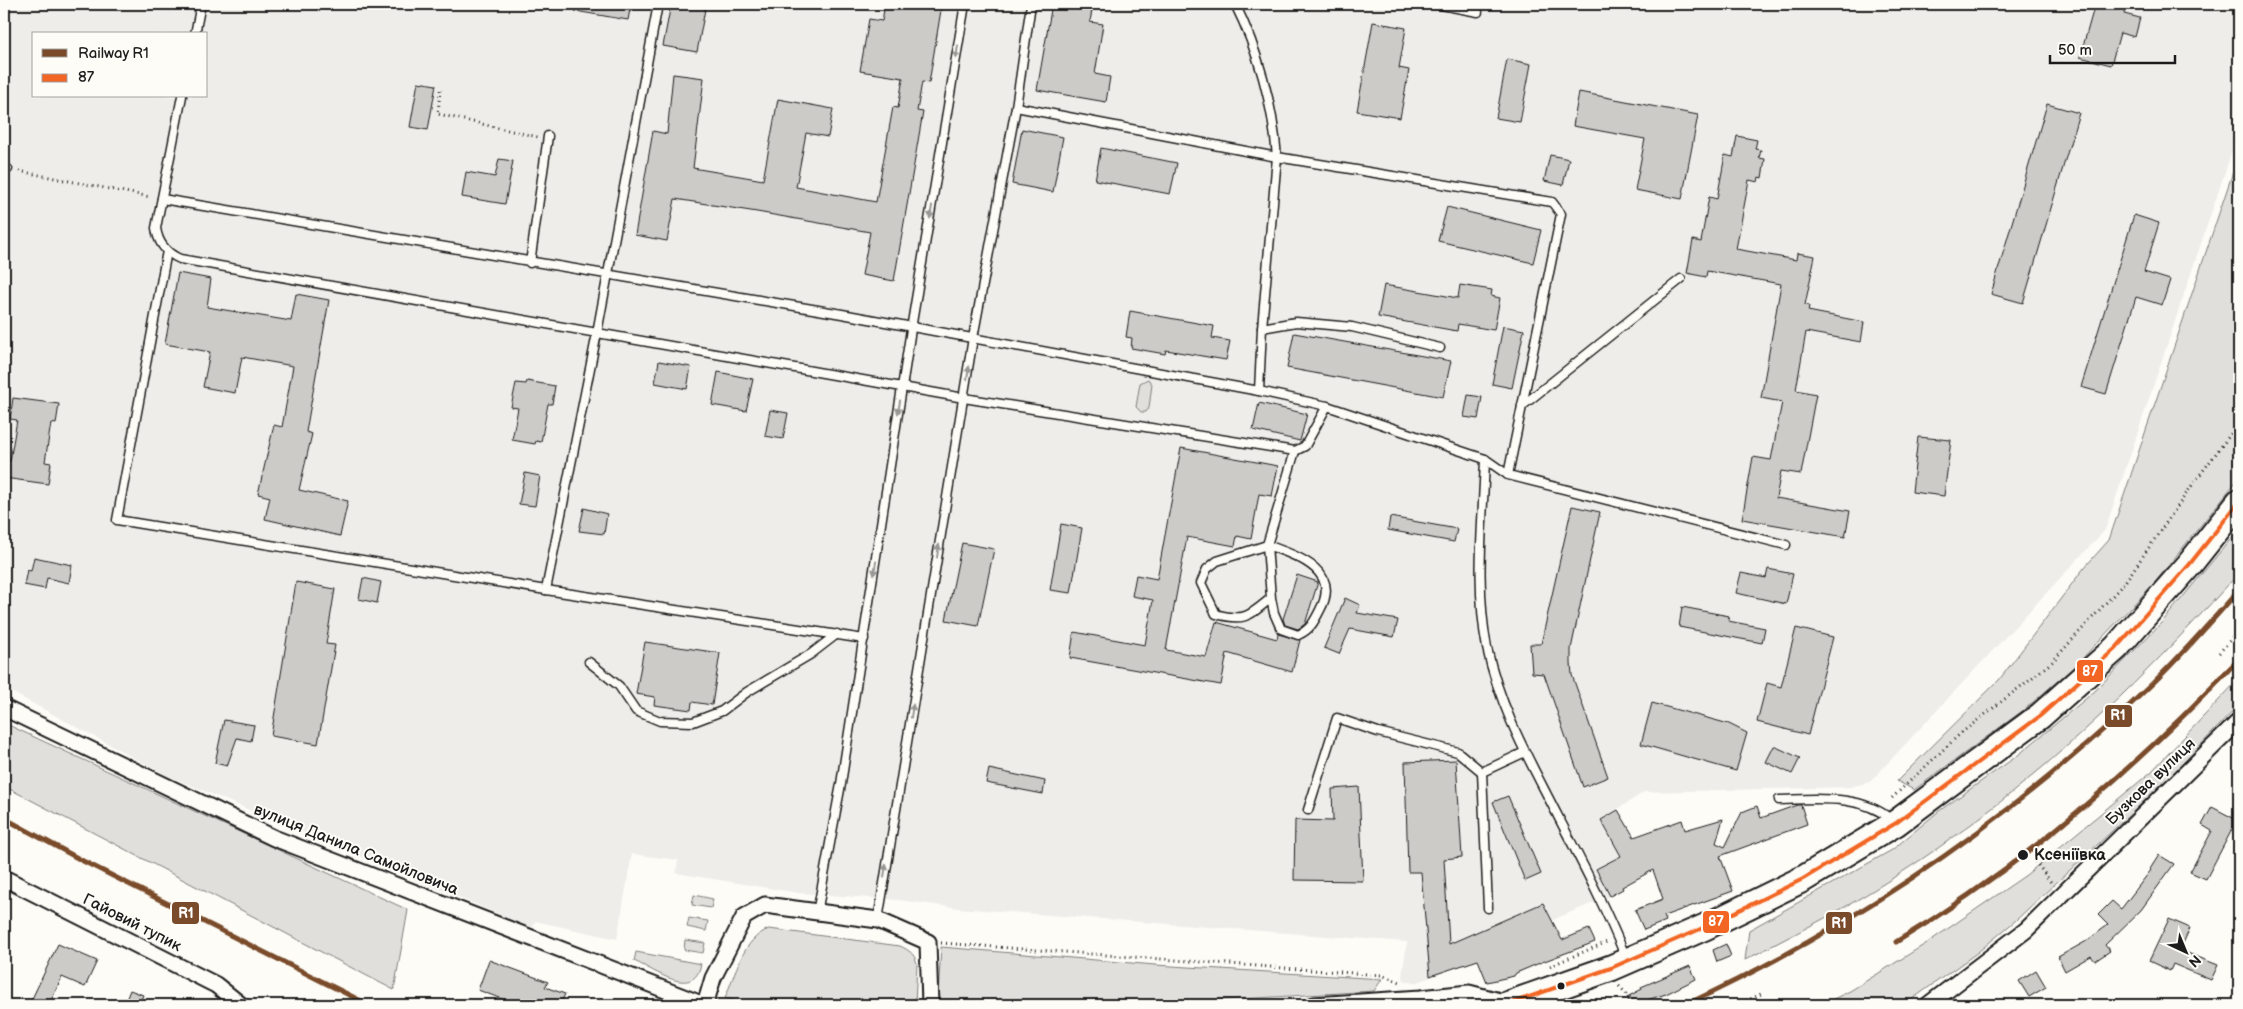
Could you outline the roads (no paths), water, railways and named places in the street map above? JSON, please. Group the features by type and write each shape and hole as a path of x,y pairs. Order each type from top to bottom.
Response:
{"main road":[{"path":"1508,1004 1627,960 1706,926 1803,879 1888,816 1999,748 2040,716 2087,675 2150,611 2239,502"}],"street":[{"name":"вулиця Данила Самойловича","path":"4,708 274,838 705,1005"},
{"name":"Бузкова вулиця","path":"1928,1005 2026,930 2239,721"},
{"name":"Гайовий тупик","path":"4,878 216,985 241,1005"},
{"path":"705,1005 713,978 744,917 765,906 878,920 928,942 930,1005"},
{"path":"1314,1005 1469,993 1508,1004"}],"lane":[{"path":"195,32 201,4"},
{"path":"546,590 598,333 606,276 658,4"},
{"path":"817,913 841,784 911,329 965,4"},
{"path":"878,920 973,338 1016,107 1031,4"},
{"path":"1235,4 1247,27 1263,81 1275,131 1277,157 1262,328 1259,390"},
{"path":"1436,4 1478,12"},
{"path":"182,98 156,228 158,238 167,251 180,259 964,398 1295,451 1305,446 1327,406"},
{"path":"1016,107 1277,157 1552,202 1561,214 1508,475"},
{"path":"530,263 548,138"},
{"path":"162,199 606,276 842,314 911,329 973,338 1259,390 1327,406 1485,459 1508,475 1786,545"},
{"path":"167,251 117,520 546,590 864,638"},
{"path":"1522,406 1681,279"},
{"path":"1262,328 1296,322 1352,327 1440,348"},
{"path":"1272,598 1247,618 1233,619 1216,614 1201,583 1207,569 1217,561 1267,545 1306,562 1319,570 1326,587 1326,601 1316,620 1308,630 1298,635 1281,629 1274,613 1272,598 1267,545 1295,451"},
{"path":"1485,459 1480,582 1487,647 1500,695 1525,752 1617,936 1627,960"},
{"path":"589,662 619,686 636,711 660,721 694,722 722,711 748,692 811,654 837,634"},
{"path":"1308,810 1337,718 1378,732 1458,752 1482,772 1488,908"},
{"path":"1482,772 1525,752"},
{"path":"1780,800 1837,799 1888,816"}],"rail line":[{"name":"R1","path":"1685,1005 1749,974 1812,940 1873,903 1990,823 2100,733 2186,650 2239,590"},
{"name":"R1","path":"1896,942 1989,880 2077,812 2160,738 2239,659"},
{"name":"R1","path":"4,818 83,861 369,1005"}],"place":[{"name":"Ксеніївка","path":"2023,855"}]}
